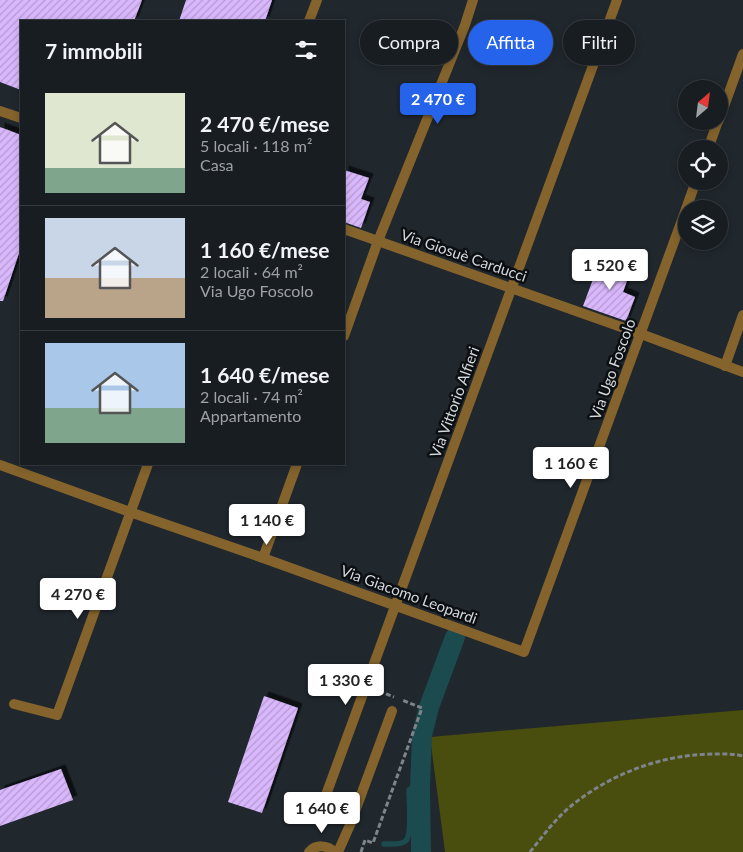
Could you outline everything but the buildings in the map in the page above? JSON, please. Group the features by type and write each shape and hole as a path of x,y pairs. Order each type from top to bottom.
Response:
{"street":[{"path":"309,20 317,0"},
{"path":"345,333 378,241 465,25 473,0"},
{"name":"Via Vittorio Alfieri","path":"319,814 617,0"},
{"path":"728,96 743,54"},
{"path":"0,111 20,118"},
{"name":"Via Giosuè Carducci","path":"345,229 743,372"},
{"name":"Via Ugo Foscolo","path":"524,652 678,231"},
{"path":"725,366 743,315"},
{"name":"Via Giacomo Leopardi","path":"0,465 524,652"},
{"path":"14,704 57,715 148,465"},
{"path":"263,558 297,465"},
{"path":"338,852 350,825 392,711"},
{"path":"309,852 311,849 326,846 334,852"}],"path":[{"path":"361,852 364,840 373,843 422,708 379,691"},
{"path":"530,852 546,832 571,807 600,786 632,770 666,759 702,754 743,756"}],"shaded area":[{"path":"743,710 743,852 445,852 430,737"}],"waterway":[{"path":"421,852 420,786 422,735 429,707 455,637"},
{"path":"384,844 400,844 407,839 410,827 409,790 420,786"}]}
